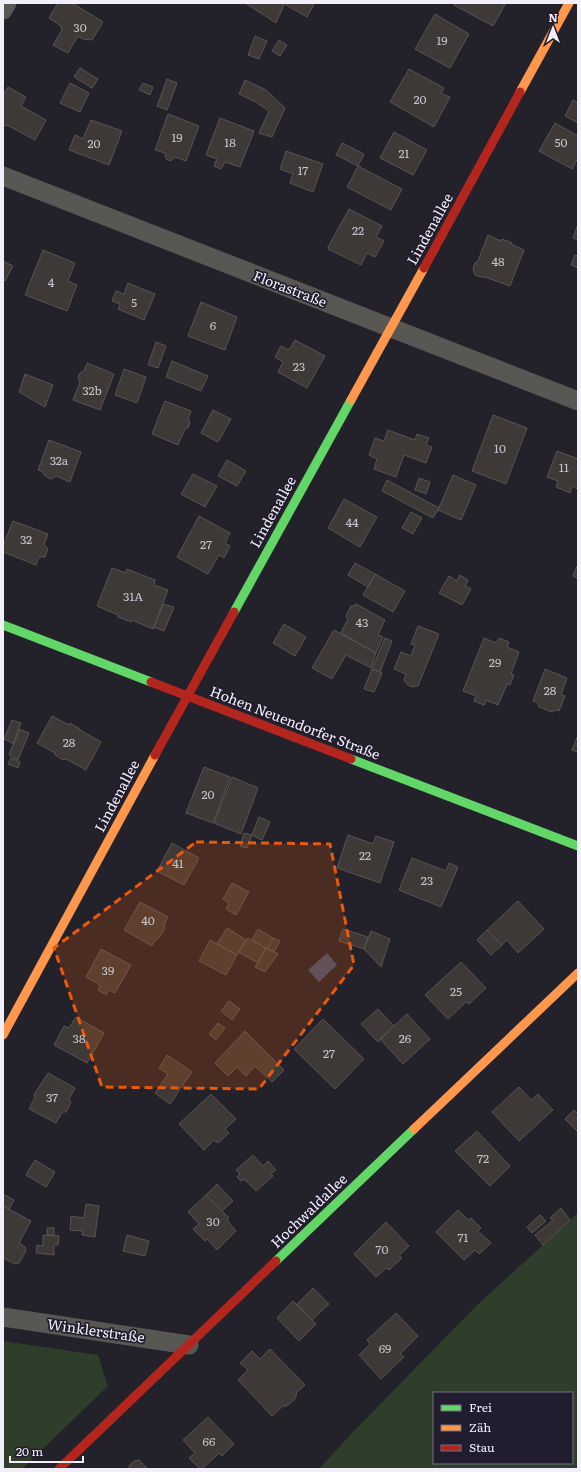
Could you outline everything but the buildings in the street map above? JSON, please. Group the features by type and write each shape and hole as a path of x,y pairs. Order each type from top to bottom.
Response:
{"street":[{"path":"3,10 7,3"},
{"name":"Lindenallee","path":"3,1035 187,696 569,3"},
{"name":"Florastraße","path":"3,176 578,401"},
{"name":"Hohen Neuendorfer Straße","path":"3,625 578,846"},
{"name":"Hochwaldallee","path":"59,1469 578,973"},
{"name":"Winklerstraße","path":"3,1317 190,1345"}],"highlighted area":[{"path":"196,842 330,844 354,965 259,1089 102,1087 54,948"}],"green space":[{"path":"578,1213 578,1469 319,1469 351,1434 475,1307"},
{"path":"3,1341 98,1355 108,1386 22,1469 3,1469"}],"water":[{"path":"327,953 337,965 319,982 308,970"}],"traffic: fast":[{"path":"234,612 351,400"},
{"path":"3,625 151,682"},
{"path":"351,759 578,846"},
{"path":"276,1261 414,1129"}],"traffic: slow":[{"path":"520,92 569,3"},
{"path":"351,400 424,268"},
{"path":"3,1035 155,755"},
{"path":"414,1129 578,973"}],"traffic: jam":[{"path":"424,268 520,92"},
{"path":"155,755 234,612"},
{"path":"151,682 351,759"},
{"path":"59,1469 276,1261"}]}
